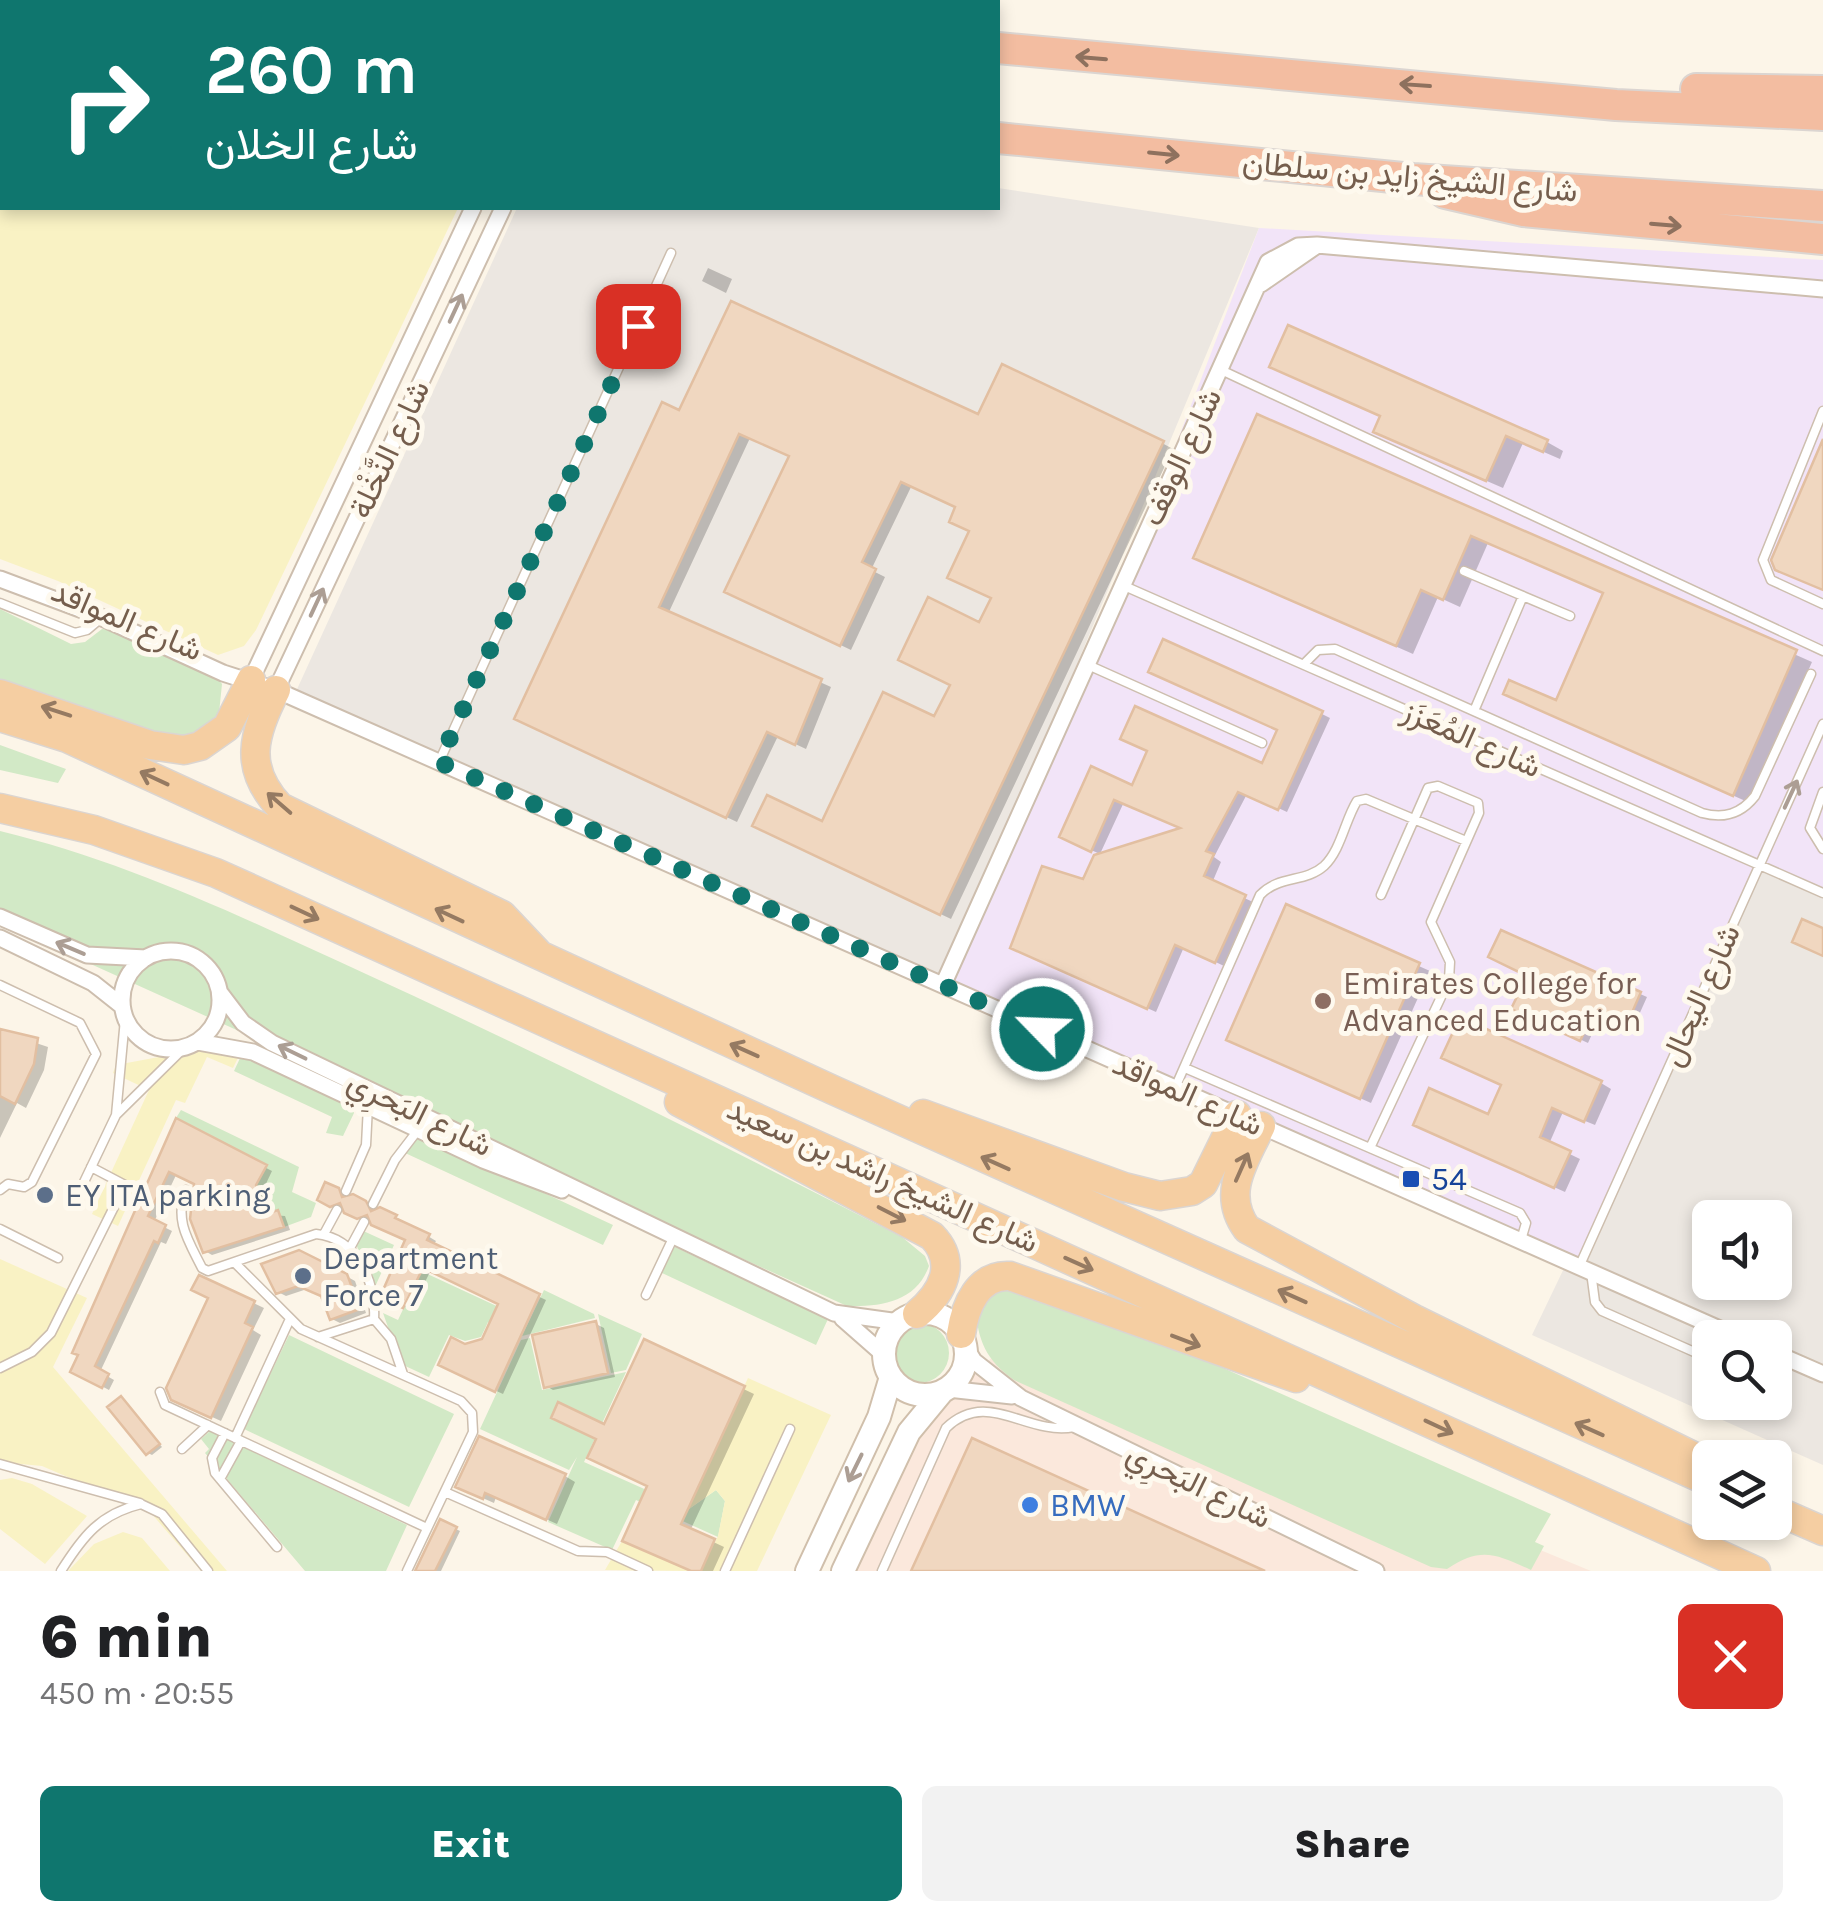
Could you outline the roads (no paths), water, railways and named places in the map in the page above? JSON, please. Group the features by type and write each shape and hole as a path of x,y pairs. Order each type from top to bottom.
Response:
{"highway":[{"path":"1000,48 1616,105 1823,115"},
{"path":"1486,90 1823,91"},
{"name":"شارع الشيخ زايد بن سلطان","path":"1000,138 1413,179 1823,206"},
{"path":"1413,179 1448,194 1523,211 1823,238"},
{"path":"0,694 150,745 184,750 215,738 263,685"},
{"path":"263,685 253,755 266,793 280,808 502,916 530,941 540,957"},
{"name":"شارع الشيخ راشد بن سعيد","path":"0,717 67,738 833,1090 1692,1474"},
{"name":"شارع الشيخ راشد بن سعيد","path":"0,808 156,849 1756,1571"},
{"path":"466,988 932,1236 946,1257 944,1280 938,1294 908,1318"},
{"path":"833,1090 949,1122 1124,1188 1160,1196 1203,1184 1249,1121"},
{"path":"1249,1121 1234,1188 1234,1203 1247,1229 1414,1319 1692,1456"},
{"path":"964,1341 966,1312 981,1285 994,1276 1010,1276 1234,1360 1402,1410"},
{"path":"1792,1517 1823,1531"},
{"path":"1686,1540 1730,1571"}],"main road":[{"path":"807,1571 879,1417 890,1378 883,1354 891,1330 908,1318 942,1316 964,1341 966,1364 910,1432 843,1571"},
{"path":"890,1378 919,1396 945,1390"}],"street":[{"name":"شارع النَّخْلة","path":"263,685 472,210"},
{"name":"شارع النَّخْلة","path":"263,685 502,210"},
{"path":"1221,370 1251,294 1274,272 1317,245 1823,289"},
{"name":"شارع الوقف","path":"943,985 1221,370"},
{"name":"شارع المواقد","path":"0,570 78,598 228,663 263,685"},
{"name":"شارع المواقد","path":"0,579 102,618 224,673 263,685 1700,1320"},
{"path":"0,917 87,956 146,958 161,952 193,956 206,966 220,994 216,1022 191,1045 170,1050 143,1041 124,1012 94,983 0,938"},
{"path":"124,1012 127,978 146,958"},
{"name":"شارع البَحرِي","path":"220,994 243,1023 272,1043 834,1313 883,1354"},
{"name":"شارع البَحرِي","path":"191,1045 253,1052 529,1179 632,1216"},
{"name":"شارع البَحرِي","path":"834,1313 908,1318"},
{"name":"شارع البَحرِي","path":"964,1341 974,1361 1021,1398 1376,1571"},
{"path":"1792,1360 1823,1374"},
{"name":"شارع البَحرِي","path":"945,1390 982,1390 1021,1398"}],"lane":[{"path":"439,762 670,253"},
{"name":"شارع الوقف","path":"1221,370 1823,651"},
{"path":"1823,411 1763,560 1771,580 1823,604"},
{"path":"1464,571 1570,616"},
{"name":"شارع المُعَزَز","path":"1122,584 1823,893"},
{"path":"1474,711 1523,596"},
{"path":"0,603 75,633 87,630 102,618"},
{"path":"1304,664 1318,650 1334,649 1702,813 1732,814 1749,804 1811,674"},
{"path":"1086,664 1262,743"},
{"name":"شارع اليحال","path":"1585,1269 1758,864 1823,724"},
{"path":"1370,1148 1449,980 1450,962 1431,922 1479,813 1475,801 1430,786 1381,895"},
{"path":"1823,792 1810,828 1823,849"},
{"path":"1175,1088 1260,896 1276,881 1314,873 1327,863 1360,799 1466,841"},
{"path":"1692,835 1702,813"},
{"path":"0,985 75,1020 96,1054 32,1182 24,1187 8,1184 0,1190"},
{"path":"74,1203 116,1115 124,1012"},
{"path":"116,1115 191,1045"},
{"path":"1185,1068 1520,1212 1526,1223 1520,1241"},
{"path":"346,1191 366,1145 368,1106"},
{"path":"373,1204 401,1149 418,1130"},
{"path":"0,1368 32,1352 50,1333 125,1186 91,1167"},
{"path":"186,1190 180,1216 202,1268 212,1271 324,1234 337,1210"},
{"path":"350,1248 364,1222"},
{"path":"0,1229 58,1258"},
{"path":"324,1234 350,1248 375,1295 374,1319 391,1339 403,1376"},
{"path":"646,1295 674,1236"},
{"path":"235,1263 290,1321 318,1338 461,1401 472,1414 473,1432 407,1571"},
{"path":"1585,1269 1595,1302 1602,1310 1692,1351"},
{"path":"318,1338 374,1319"},
{"path":"220,1479 290,1321"},
{"path":"160,1392 165,1405 427,1528"},
{"path":"882,1571 946,1428 954,1421 986,1410 1038,1427 1078,1426"},
{"path":"182,1450 208,1425"},
{"path":"725,1571 790,1429"},
{"path":"225,1433 212,1458 220,1479 277,1548"},
{"path":"0,1464 141,1504 162,1514 208,1571"},
{"path":"444,1492 578,1551 607,1552 648,1571"},
{"path":"61,1571 98,1522 114,1511 141,1504"}],"place":[{"name":"Emirates College for Advanced Education","path":"1323,1001"},
{"name":"54","path":"1411,1179"},
{"name":"EY ITA parking","path":"45,1195"},
{"name":"Department Force 7","path":"303,1276"},
{"name":"BMW","path":"1030,1505"}]}
